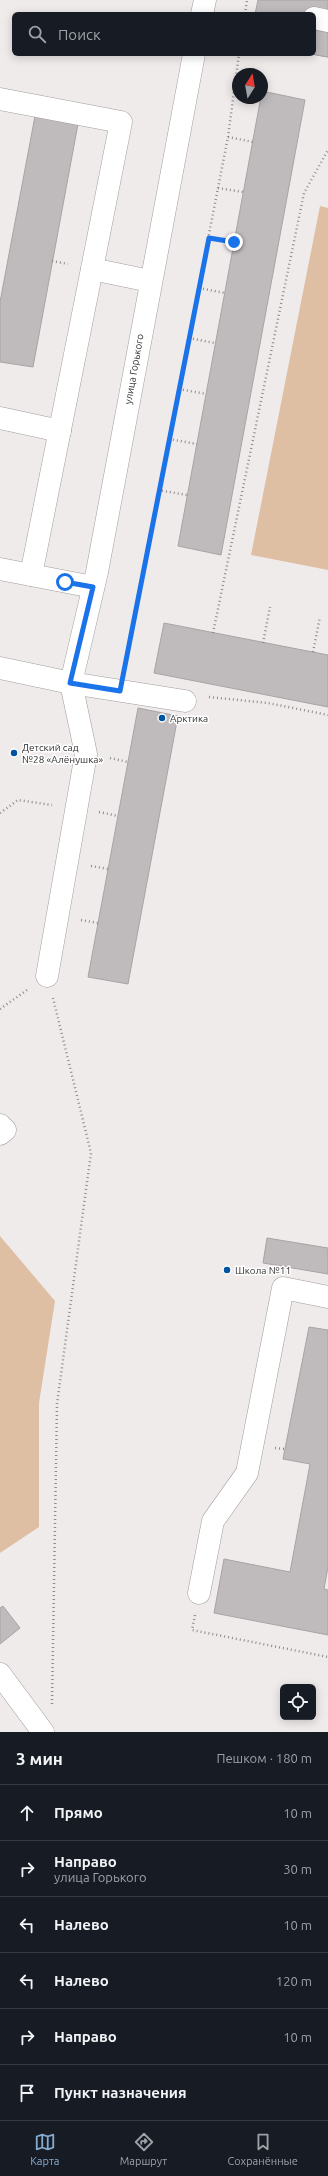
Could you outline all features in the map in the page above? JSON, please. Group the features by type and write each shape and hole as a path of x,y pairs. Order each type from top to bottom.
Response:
{"street":[{"path":"202,12 205,0"},
{"path":"316,18 328,21"},
{"name":"улица Горького","path":"70,683 93,587 194,56"},
{"path":"0,99 121,122 31,575"},
{"path":"92,269 150,281"},
{"path":"0,418 60,431"},
{"path":"0,569 93,587"},
{"path":"0,668 70,683 185,701"},
{"path":"47,976 86,754 70,683"},
{"path":"0,1125 5,1130 0,1134"},
{"path":"199,1593 213,1521 247,1473 283,1288 328,1297"},
{"path":"0,1674 42,1732"}],"path":[{"path":"245,12 247,0"},
{"path":"120,691 228,137 239,56"},
{"path":"228,137 253,142"},
{"path":"213,633 304,192 328,150"},
{"path":"218,188 243,192"},
{"path":"209,238 234,242"},
{"path":"199,288 225,294"},
{"path":"189,338 216,343"},
{"path":"179,389 206,394"},
{"path":"169,439 196,444"},
{"path":"158,490 187,495"},
{"path":"263,642 270,607"},
{"path":"313,652 320,617"},
{"path":"185,701 205,696 268,703 328,715"},
{"path":"119,760 128,762"},
{"path":"0,813 18,800 77,808"},
{"path":"113,815 118,816"},
{"path":"102,868 108,869"},
{"path":"93,922 98,923"},
{"path":"0,1009 47,976 91,1153 57,1404 52,1709"},
{"path":"199,1593 192,1630 328,1657"}],"shaded area":[{"path":"320,206 328,208 328,570 251,555"},
{"path":"0,1236 55,1301 39,1403 39,1527 0,1553"}],"building":[{"path":"258,0 328,0 328,57 316,55 316,12 255,12"},
{"path":"316,30 328,32 328,57 316,55"},
{"path":"268,92 305,100 221,555 178,546 260,104 268,104"},
{"path":"35,116 78,124 33,367 0,362 0,302"},
{"path":"164,623 328,655 328,707 154,673"},
{"path":"138,708 178,716 128,984 88,977"},
{"path":"267,1238 328,1248 328,1274 263,1263"},
{"path":"309,1327 328,1330 328,1567 324,1589 328,1590 328,1635 214,1613 224,1559 290,1572 310,1464 283,1459"},
{"path":"3,1606 20,1628 0,1644 0,1608"}],"place":[{"name":"Арктика","path":"162,718"},
{"name":"Детский сад №28 «Алёнушка»","path":"14,753"},
{"name":"Школа №11","path":"227,1270"}],"route":[{"path":"65,582 93,587 70,683 120,691 140,582 209,238 234,242"}]}
